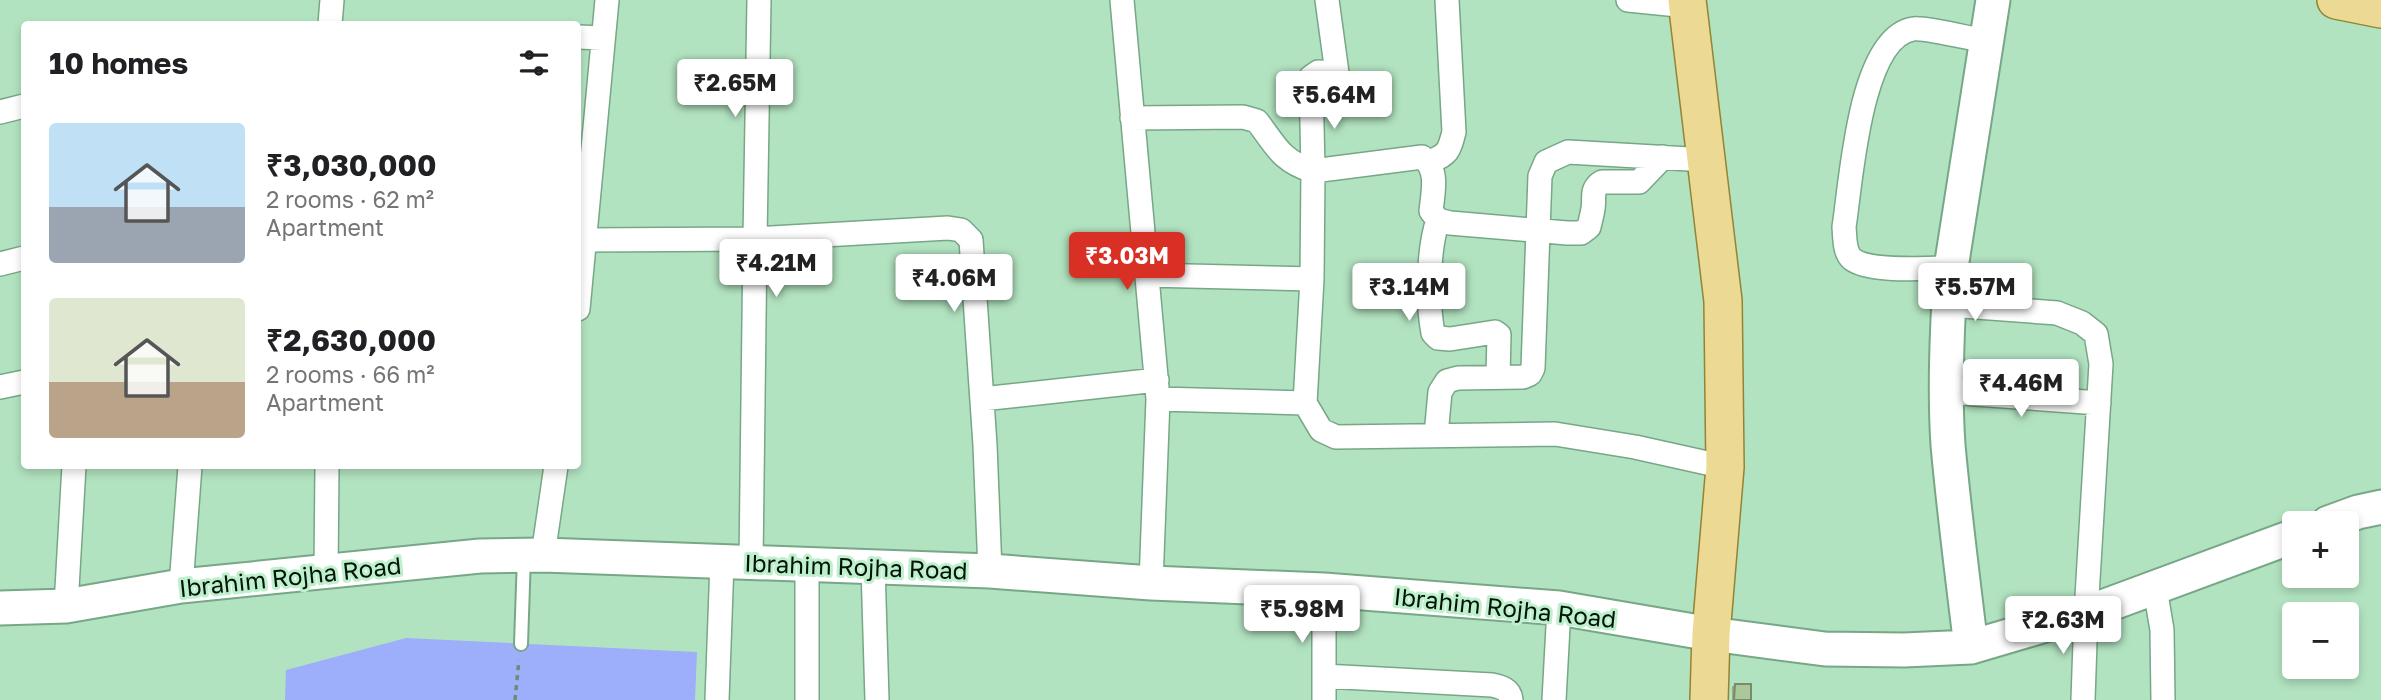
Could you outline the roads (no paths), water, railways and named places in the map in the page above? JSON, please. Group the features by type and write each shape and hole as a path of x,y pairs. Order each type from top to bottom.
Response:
{"main road":[{"path":"2336,0 2381,9"},
{"path":"1687,3 1723,301 1725,467 1711,634 1709,700"}],"street":[{"path":"330,21 332,0"},
{"path":"581,272 585,240 584,179 607,0"},
{"path":"717,700 736,562 755,239 758,0"},
{"path":"1122,0 1158,389 1151,583"},
{"path":"1328,0 1337,73 1318,72 1311,77 1312,279 1305,403 1321,430 1336,437 1555,434 1635,447 1725,467"},
{"path":"1429,162 1442,157 1449,150 1454,132 1447,0"},
{"path":"1628,0 1687,3"},
{"path":"1970,647 1948,444 1949,305 1951,268 1993,0"},
{"path":"1951,268 1872,267 1852,259 1846,249 1844,227 1864,97 1881,55 1897,36 1913,29 1986,41"},
{"path":"581,37 603,38"},
{"path":"0,112 21,107"},
{"path":"1132,118 1243,117 1257,121 1283,156 1295,165 1313,171 1422,157 1429,162 1434,177 1431,211 1438,220 1581,233 1589,228 1594,189 1597,185 1602,182 1639,182 1663,158"},
{"path":"1436,435 1440,391 1447,381 1458,378 1524,377 1530,374 1533,368 1540,176 1546,162 1568,152 1707,160"},
{"path":"1438,220 1430,253 1433,333 1438,338 1450,339 1495,332 1499,335 1500,343 1498,377"},
{"path":"585,240 755,239 948,228 961,230 968,235 972,246 990,571"},
{"path":"0,264 21,259"},
{"path":"1147,275 1312,279"},
{"path":"1949,305 2057,313 2082,323 2096,334 2101,364 2083,700"},
{"path":"0,387 21,383"},
{"path":"982,399 1158,389 1305,403"},
{"path":"1947,391 2099,403"},
{"path":"66,606 74,469"},
{"path":"181,586 190,469"},
{"path":"326,573 327,469"},
{"path":"534,555 555,469"},
{"path":"2359,512 2381,507"},
{"name":"Ibrahim Rojha Road","path":"0,608 66,606 181,586 480,556 534,555 990,571 1151,583 1324,590 1559,608 1711,634 1825,649 1904,650 1970,647 2086,613 2282,540"},
{"path":"807,565 807,700"},
{"path":"873,567 877,700"},
{"path":"2155,588 2162,630 2163,700"},
{"path":"1324,590 1324,700"},
{"path":"1554,700 1559,608"},
{"path":"1324,676 1492,685 1504,688 1511,700"}],"lane":[{"path":"520,644 534,555"}]}
